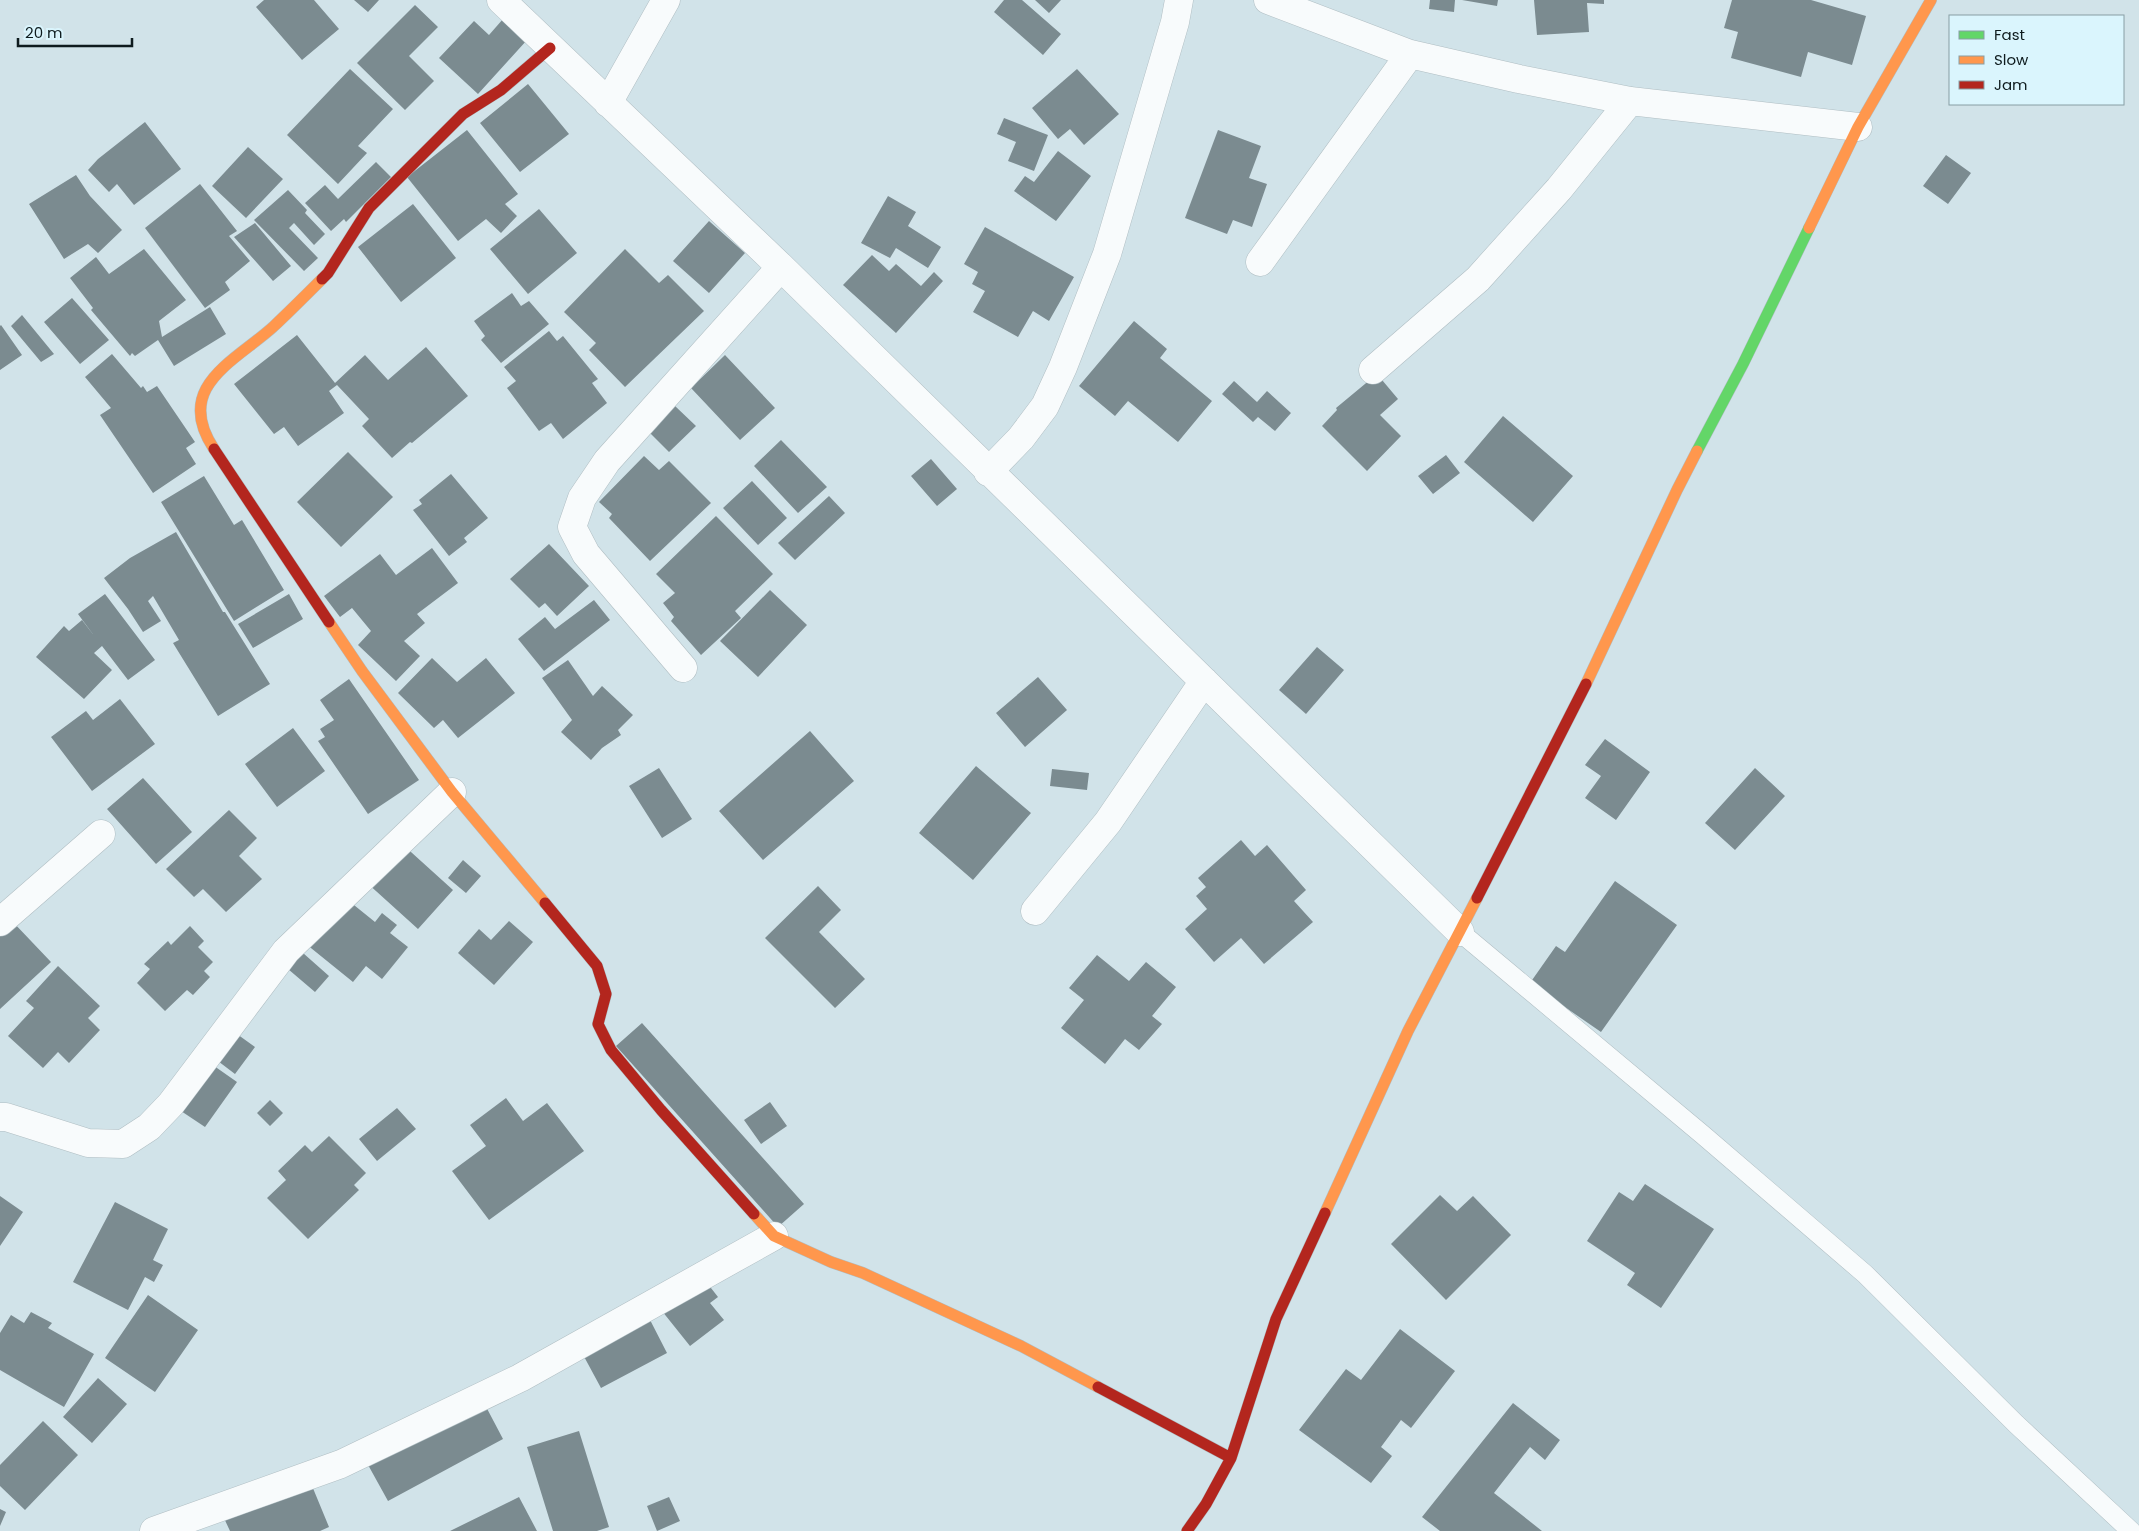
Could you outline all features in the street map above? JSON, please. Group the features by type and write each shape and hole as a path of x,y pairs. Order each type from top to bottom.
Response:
{"street":[{"path":"501,0 781,267 988,472 1460,932"},
{"path":"608,103 666,0"},
{"path":"988,472 1021,438 1046,406 1063,367 1107,254 1180,0"},
{"path":"1268,0 1410,54 1519,79 1630,101 1858,127"},
{"path":"1187,1531 1206,1504 1231,1458 1276,1319 1408,1031 1575,708 1677,490 1743,364 1858,127 1931,0"},
{"path":"550,48 501,90 463,114 369,208 328,273 273,327 219,371 208,385 199,411 204,434 362,672 452,792 597,966 606,994 598,1024 611,1050 774,1236 831,1262 863,1273 1021,1346 1231,1458"},
{"path":"1260,262 1410,54"},
{"path":"1373,370 1478,279 1559,189 1630,101"},
{"path":"683,668 586,554 572,526 582,498 607,461 781,267"},
{"path":"1035,911 1108,822 1204,681"},
{"path":"0,1117 6,1117 88,1143 123,1144 149,1127 171,1104 286,951 452,792"},
{"path":"0,922 101,834"},
{"path":"154,1531 340,1464 520,1378 774,1236"}],"lane":[{"path":"1460,932 1703,1135 1865,1274 2016,1424 2131,1531"}],"building":[{"path":"264,0 314,0 339,29 302,60 256,7"},
{"path":"354,0 379,0 368,12"},
{"path":"1004,0 1022,0 1061,34 1043,55 994,12"},
{"path":"1035,0 1061,0 1049,13"},
{"path":"1430,0 1455,0 1454,12 1429,9"},
{"path":"1462,0 1498,0 1497,6"},
{"path":"1534,0 1604,0 1604,4 1587,3 1589,32 1537,35"},
{"path":"1732,0 1811,0 1866,16 1852,65 1808,52 1801,77 1731,58 1738,32 1724,28"},
{"path":"415,5 438,27 409,56 434,81 405,110 357,63"},
{"path":"503,19 527,40 478,94 439,58 474,21 489,35"},
{"path":"350,69 393,109 358,146 367,153 338,184 287,135"},
{"path":"1077,69 1119,114 1084,145 1070,129 1058,139 1032,108"},
{"path":"528,84 569,134 520,172 480,123"},
{"path":"1004,118 1048,135 1034,171 1008,161 1016,142 997,134"},
{"path":"145,122 181,169 134,205 117,184 109,192 88,170 98,159"},
{"path":"467,130 518,194 505,204 517,216 501,233 486,219 458,241 407,177"},
{"path":"1218,130 1261,146 1249,178 1267,184 1252,227 1233,220 1227,234 1185,218"},
{"path":"248,147 283,179 246,218 212,186"},
{"path":"1058,151 1091,176 1056,221 1014,191 1025,176 1034,182"},
{"path":"1946,155 1971,173 1948,204 1923,186"},
{"path":"376,162 391,177 346,222 344,219 331,231 305,203 325,185 338,199"},
{"path":"76,175 90,196 122,230 98,253 88,244 64,259 29,204"},
{"path":"200,184 237,231 229,236 250,261 225,282 230,290 205,308 145,228"},
{"path":"288,190 307,210 305,213 325,234 314,245 294,223 289,228 318,258 304,271 254,220"},
{"path":"888,196 916,212 908,226 941,247 928,268 896,248 890,258 861,243"},
{"path":"413,204 456,258 401,302 358,247"},
{"path":"539,209 577,253 528,294 490,249"},
{"path":"709,221 745,253 709,293 673,261"},
{"path":"255,223 291,266 273,281 234,237"},
{"path":"985,227 1074,277 1049,321 1033,311 1018,337 973,312 985,291 972,284 978,272 964,264"},
{"path":"144,249 186,300 159,321 162,337 210,307 226,334 174,366 158,340 135,356 132,353 130,356 91,310 93,308 70,278 96,257 109,274"},
{"path":"625,249 659,283 668,275 704,311 625,387 589,350 596,343 564,312"},
{"path":"872,255 889,271 896,264 921,286 934,272 943,281 896,333 843,285"},
{"path":"512,293 521,306 529,301 549,324 501,363 481,340 485,336 474,321"},
{"path":"72,298 109,340 80,364 44,322"},
{"path":"22,315 54,354 41,362 11,326"},
{"path":"1134,321 1167,349 1160,358 1212,401 1178,442 1128,401 1115,416 1079,386"},
{"path":"0,326 22,355 0,370"},
{"path":"549,331 557,341 563,336 598,379 592,383 607,403 563,439 551,423 539,431 507,388 516,381 504,367"},
{"path":"297,335 335,383 365,355 388,380 426,347 468,396 392,458 362,426 369,419 337,385 329,391 344,413 298,446 284,427 274,434 234,384"},
{"path":"112,354 141,388 143,386 147,392 157,386 195,442 186,448 196,464 153,493 100,415 111,408 85,377"},
{"path":"725,355 775,408 740,440 691,388"},
{"path":"1377,374 1398,399 1380,415 1401,436 1367,471 1322,426 1337,410 1336,408"},
{"path":"1234,381 1257,402 1267,391 1291,413 1275,431 1258,417 1253,422 1222,394"},
{"path":"675,406 696,426 669,452 649,432"},
{"path":"1503,416 1573,476 1533,522 1464,462"},
{"path":"781,440 827,487 798,513 754,466"},
{"path":"348,452 393,497 341,547 297,502"},
{"path":"1446,455 1460,473 1433,494 1418,476"},
{"path":"644,456 659,470 669,461 711,503 650,561 609,518 612,514 599,502"},
{"path":"931,459 957,489 937,506 911,476"},
{"path":"451,474 488,518 464,538 467,542 449,556 413,510 422,504 419,500"},
{"path":"204,476 234,525 242,520 284,590 234,621 161,502"},
{"path":"752,481 787,518 758,545 723,508"},
{"path":"829,496 845,513 795,560 778,543"},
{"path":"716,516 773,574 735,611 741,618 701,655 671,621 674,617 663,603 675,593 656,574"},
{"path":"176,532 223,612 225,612 270,684 218,716 173,643 179,640 153,596 148,601 161,621 143,632 104,578 130,558"},
{"path":"549,544 589,586 557,616 545,603 539,608 510,579"},
{"path":"432,548 458,583 417,614 425,623 404,641 420,656 396,681 358,645 371,631 352,608 340,617 324,596 380,554 396,575"},
{"path":"770,590 807,625 758,677 720,641"},
{"path":"105,594 155,660 128,680 102,646 94,653 112,670 84,699 36,657 64,626 69,631 82,620 95,637 78,614"},
{"path":"289,594 303,619 253,648 238,624"},
{"path":"594,600 610,620 544,671 518,639 545,617 555,629"},
{"path":"1317,647 1344,670 1306,714 1279,690"},
{"path":"432,658 457,682 486,658 515,693 458,738 443,720 434,728 398,693"},
{"path":"568,660 593,696 602,686 633,715 618,730 621,735 602,748 591,760 561,732 572,720 542,678"},
{"path":"1038,677 1067,710 1025,747 996,713"},
{"path":"349,679 419,780 368,814 318,741 325,737 320,729 334,720 320,700"},
{"path":"120,699 155,744 92,791 51,737 86,711 93,720"},
{"path":"293,728 325,771 277,807 245,764"},
{"path":"810,731 854,781 763,860 719,811"},
{"path":"1605,739 1650,772 1616,820 1585,798 1601,776 1585,765"},
{"path":"976,766 1031,813 973,880 919,833"},
{"path":"659,768 692,819 662,838 629,786"},
{"path":"1755,768 1785,796 1735,850 1705,823"},
{"path":"1052,769 1089,773 1087,790 1050,786"},
{"path":"143,778 192,832 156,864 107,809"},
{"path":"229,810 257,838 239,856 262,879 226,912 203,889 194,897 166,869"},
{"path":"1241,840 1255,856 1267,845 1306,890 1294,901 1313,922 1264,964 1241,938 1214,962 1185,929 1207,909 1196,896 1206,887 1198,878"},
{"path":"401,843 453,890 418,929 366,882"},
{"path":"463,860 481,876 466,893 448,878"},
{"path":"1615,881 1677,925 1601,1032 1530,983 1556,946 1565,952"},
{"path":"818,886 841,910 819,932 865,979 835,1008 765,938"},
{"path":"344,897 375,922 382,913 397,925 390,933 408,947 382,979 366,966 353,982 306,944"},
{"path":"12,921 51,962 0,1009 0,932"},
{"path":"509,921 533,942 494,985 458,953 479,929 491,940"},
{"path":"190,926 204,941 198,947 213,962 204,971 210,977 193,995 187,990 165,1011 137,983 150,969 144,964 168,941 171,945"},
{"path":"303,953 329,976 315,992 288,969"},
{"path":"1097,955 1129,981 1146,962 1176,987 1152,1016 1162,1024 1139,1050 1125,1039 1105,1064 1061,1028 1084,1000 1069,988"},
{"path":"58,966 100,1006 88,1018 100,1030 69,1063 58,1052 43,1068 8,1036 34,1008 26,1001"},
{"path":"642,1023 804,1204 778,1227 616,1046"},
{"path":"230,1029 255,1047 235,1074 210,1055"},
{"path":"207,1061 237,1082 205,1127 175,1107"},
{"path":"506,1098 523,1121 547,1103 584,1151 489,1220 452,1171 486,1146 470,1125"},
{"path":"270,1100 283,1113 270,1126 257,1113"},
{"path":"770,1102 787,1126 761,1144 744,1120"},
{"path":"397,1108 416,1129 377,1161 359,1139"},
{"path":"329,1136 366,1173 354,1185 359,1190 308,1239 267,1198 286,1180 278,1171 305,1145 312,1152"},
{"path":"1645,1184 1714,1229 1661,1308 1627,1285 1635,1273 1587,1241 1619,1192 1633,1201"},
{"path":"1440,1195 1457,1211 1473,1196 1511,1235 1446,1300 1391,1244"},
{"path":"0,1196 23,1212 0,1246"},
{"path":"115,1202 168,1229 153,1260 163,1265 154,1282 145,1277 128,1310 73,1282"},
{"path":"704,1279 718,1297 710,1303 724,1320 690,1346 662,1311"},
{"path":"148,1295 198,1330 155,1392 105,1358"},
{"path":"31,1312 52,1323 48,1328 94,1354 64,1407 0,1370 0,1333 11,1315 24,1323"},
{"path":"648,1316 667,1353 601,1388 581,1351"},
{"path":"1400,1329 1455,1371 1411,1428 1401,1420 1381,1447 1392,1456 1371,1483 1299,1430 1346,1369 1361,1380"},
{"path":"98,1378 127,1404 92,1443 63,1417"},
{"path":"483,1401 503,1439 388,1501 367,1463"},
{"path":"1513,1403 1560,1440 1545,1460 1530,1447 1494,1493 1542,1531 1440,1531 1422,1517"},
{"path":"43,1421 78,1455 25,1510 0,1486 0,1465"},
{"path":"579,1431 609,1527 597,1531 553,1531 527,1447"},
{"path":"310,1481 329,1527 320,1531 230,1531 223,1516"},
{"path":"519,1497 537,1531 450,1531"},
{"path":"669,1497 680,1521 657,1531 647,1506"},
{"path":"0,1509 6,1512 0,1526"}],"traffic: fast":[{"path":"1697,451 1743,364 1809,228"}],"traffic: slow":[{"path":"1809,228 1858,127 1931,0"},
{"path":"214,449 203,427 200,409 204,392 226,365 273,327 322,279"},
{"path":"1586,684 1697,451"},
{"path":"329,622 362,671 452,792 545,903"},
{"path":"1325,1213 1408,1031 1477,898"},
{"path":"754,1214 774,1236 831,1262 863,1273 1021,1346 1098,1387"}],"traffic: jam":[{"path":"322,279 328,273 369,208 463,114 501,90 550,48"},
{"path":"214,449 329,622"},
{"path":"1477,898 1586,684"},
{"path":"545,903 597,966 606,994 598,1024 611,1050 661,1110 754,1214"},
{"path":"1187,1531 1206,1504 1231,1458 1276,1319 1325,1213"},
{"path":"1098,1387 1231,1458"}]}
